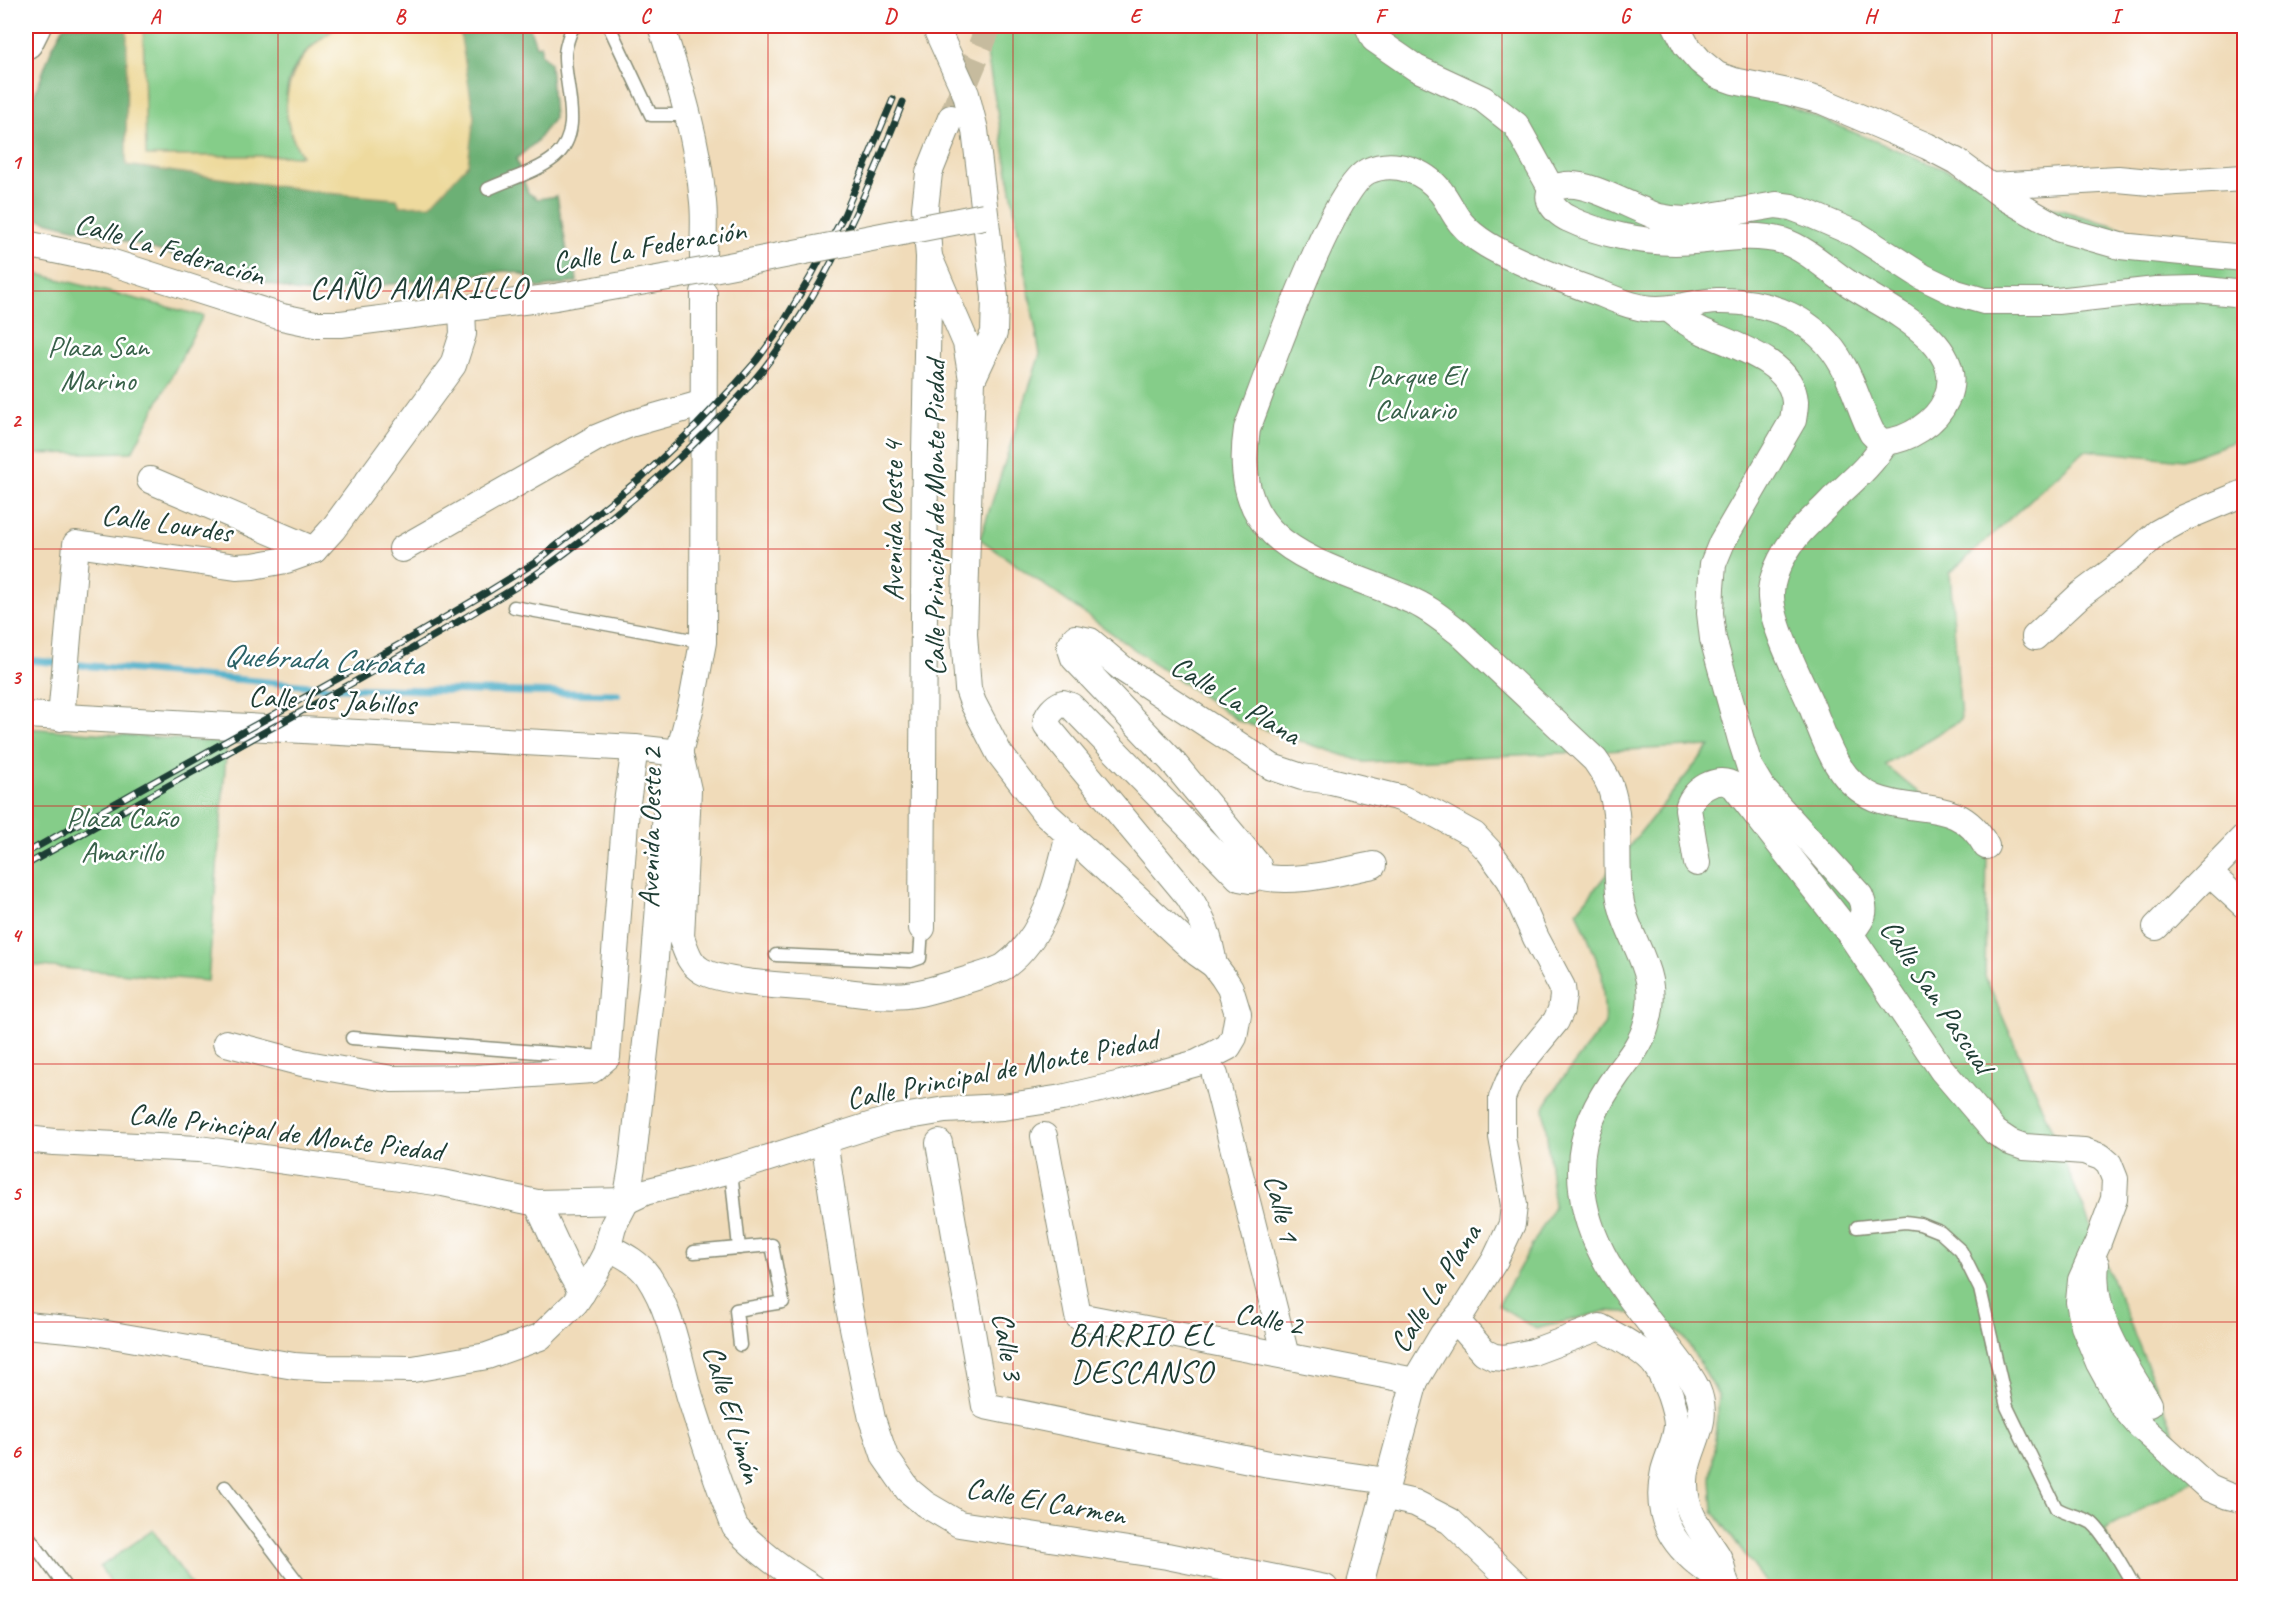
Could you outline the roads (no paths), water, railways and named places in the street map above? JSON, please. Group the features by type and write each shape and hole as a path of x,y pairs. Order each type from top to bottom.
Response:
{"main road":[{"path":"26,42 34,26"}],"street":[{"path":"661,26 688,115 703,197 703,258"},
{"path":"935,26 966,94 975,130 995,297 994,333 972,380"},
{"path":"1368,26 1374,39 1416,68 1483,99 1516,125 1552,190"},
{"path":"1676,26 1686,45 1700,61 1718,75 1734,81 1822,101 1927,146 1956,161 2006,198 2060,229 2110,244 2168,252 2244,258"},
{"name":"Avenida Oeste 4","path":"922,928 929,256 925,208 928,181 936,153 951,118"},
{"path":"1726,1585 1720,1561 1691,1517 1686,1501 1687,1472 1703,1421 1702,1405 1697,1390 1688,1370 1611,1272 1596,1243 1582,1196 1582,1149 1589,1124 1599,1101 1640,1044 1651,1008 1648,969 1628,923 1619,893 1612,793 1606,776 1595,760 1460,633 1413,601 1300,554 1278,538 1259,519 1250,499 1244,466 1247,429 1309,267 1347,193 1368,171 1385,167 1413,170 1428,178 1442,193 1461,223 1475,236 1497,250 1563,280 1621,302 1645,308 1669,309 1714,301 1739,301 1788,313 1814,329 1830,345 1844,367 1872,433 1880,441 1885,442 1905,438 1923,427 1936,415 1946,400 1950,381 1947,363 1937,345 1922,330 1791,244 1768,238 1746,236 1675,242 1611,234 1568,219 1558,212 1550,204 1549,197 1552,190 1559,185 1579,185 1641,210 1672,219 1697,219 1776,205 1791,207 1857,234 1923,277 1956,293 1984,301 2057,301 2197,289 2244,294"},
{"path":"1992,186 2118,179 2161,183 2244,178"},
{"name":"Calle La Federación","path":"26,244 107,261 282,317 315,324 340,324 555,297 985,217"},
{"name":"Calle Principal de Monte Piedad","path":"26,1139 199,1149 443,1183 537,1203 626,1201 645,1192 731,1170 914,1114 1003,1107 1062,1098 1197,1063 1228,1047 1234,1037 1238,1014 1230,988 1214,965 1197,953 1045,813 999,753 973,703 968,689 964,634 972,380 966,343 929,256"},
{"name":"Avenida Oeste 2","path":"704,293 703,642 693,702 680,753 688,790 681,937 694,966 704,972 739,981 879,994 913,994 1004,967 1033,939 1056,885 1069,834"},
{"name":"Calle Lourdes","path":"61,718 76,543 236,567 286,560 314,550 333,529 453,365 463,334 462,309"},
{"name":"Calle San Pascual","path":"1669,309 1687,323 1761,356 1787,381 1794,394 1793,420 1722,542 1713,564 1710,613 1713,639 1750,768 1762,788 1860,896 1865,907 1862,919 1850,934 1942,1070 1995,1131 2010,1142 2024,1148 2084,1151 2101,1157 2109,1164 2115,1179 2114,1199 2081,1280 2079,1302 2084,1326 2099,1363 2121,1405 2147,1432 2209,1488 2244,1500"},
{"path":"402,549 596,438 630,423 704,403"},
{"path":"1885,442 1871,462 1799,533 1775,574 1771,590 1774,617 1828,747 1842,774 1858,789 1876,799 1954,814 1979,832 1986,846"},
{"name":"Calle Lourdes","path":"150,480 314,550"},
{"path":"2035,637 2080,595 2131,557 2157,533 2244,493"},
{"name":"Calle La Plana","path":"1255,875 1259,871 1258,865 1246,849 1171,760 1074,658 1070,646 1075,638 1090,641 1123,669 1272,767 1302,777 1330,781 1400,798 1474,835 1510,880 1536,938 1562,987 1561,1010 1556,1021 1515,1071 1502,1098 1502,1137 1514,1205 1512,1224 1495,1260 1456,1320 1443,1335 1415,1381 1359,1587"},
{"path":"1214,965 1204,922 1189,897 1046,724 1048,715 1063,702 1071,706 1233,873 1243,880 1250,880 1255,875 1271,879 1286,879 1373,866"},
{"name":"Calle Los Jabillos","path":"26,715 634,748 680,753"},
{"path":"226,1043 302,1063 392,1079 476,1078 599,1063 634,748"},
{"path":"26,1324 89,1331 294,1365 327,1368 413,1369 487,1356 540,1337 569,1309 597,1270 608,1247 613,1226 626,1201 632,1167 654,971 667,800 680,753"},
{"path":"1697,863 1688,809 1689,801 1707,786 1717,782 1729,782 1850,934"},
{"path":"2156,927 2244,837"},
{"path":"2209,873 2244,904"},
{"name":"Calle 1","path":"1215,1075 1286,1356"},
{"name":"Calle 2","path":"1044,1136 1078,1316 1415,1381"},
{"name":"Calle El Carmen","path":"824,1140 849,1308 872,1419 885,1457 908,1490 925,1504 959,1524 1167,1556 1325,1587"},
{"name":"Calle 3","path":"939,1143 985,1406 1385,1489"},
{"path":"537,1203 582,1293"},
{"path":"2098,1242 2095,1268 2099,1306 2108,1334 2149,1404"},
{"name":"Calle El Limón","path":"608,1247 635,1261 647,1275 661,1299 690,1397 735,1527 749,1543 780,1567 813,1587"},
{"path":"1456,1320 1484,1352 1494,1357 1505,1358 1524,1354 1600,1327 1624,1340 1656,1364 1674,1406 1677,1426 1662,1481 1660,1499 1662,1513 1669,1531 1684,1551 1726,1585"},
{"path":"1385,1489 1450,1521 1520,1587"}],"lane":[{"path":"488,189 531,170 555,156 567,138 572,118 565,54 572,28 576,26"},
{"path":"609,26 651,115 688,115"},
{"path":"514,607 703,642"},
{"path":"776,955 911,961 920,958 922,928"},
{"path":"352,1038 599,1063"},
{"path":"731,1170 739,1248"},
{"path":"1857,1227 1905,1222 1920,1224 1940,1232 1960,1251 1980,1289 2007,1407 2056,1508 2093,1524 2119,1559 2135,1587"},
{"path":"694,1252 772,1245 783,1302 736,1310 740,1345"},
{"path":"225,1487 302,1587"},
{"path":"26,1533 66,1587"}],"waterway":[{"name":"Quebrada Caroata","path":"26,660 333,688 618,694"}],"tunnel":[{"path":"951,118 989,26"}],"railway":[{"path":"26,853 400,644 486,593 536,562 642,477 735,385 777,333 844,215 893,99"},
{"path":"26,865 357,681 504,594 571,549 660,476 741,395 786,338 843,240 903,102"}],"district":[{"name":"CAÑO AMARILLO","path":"419,287"},
{"name":"BARRIO EL DESCANSO","path":"1142,1352"}],"park label":[{"name":"Plaza San Marino","path":"98,363"},
{"name":"Parque El Calvario","path":"1415,392"},
{"name":"Plaza Caño Amarillo","path":"122,834"}]}
